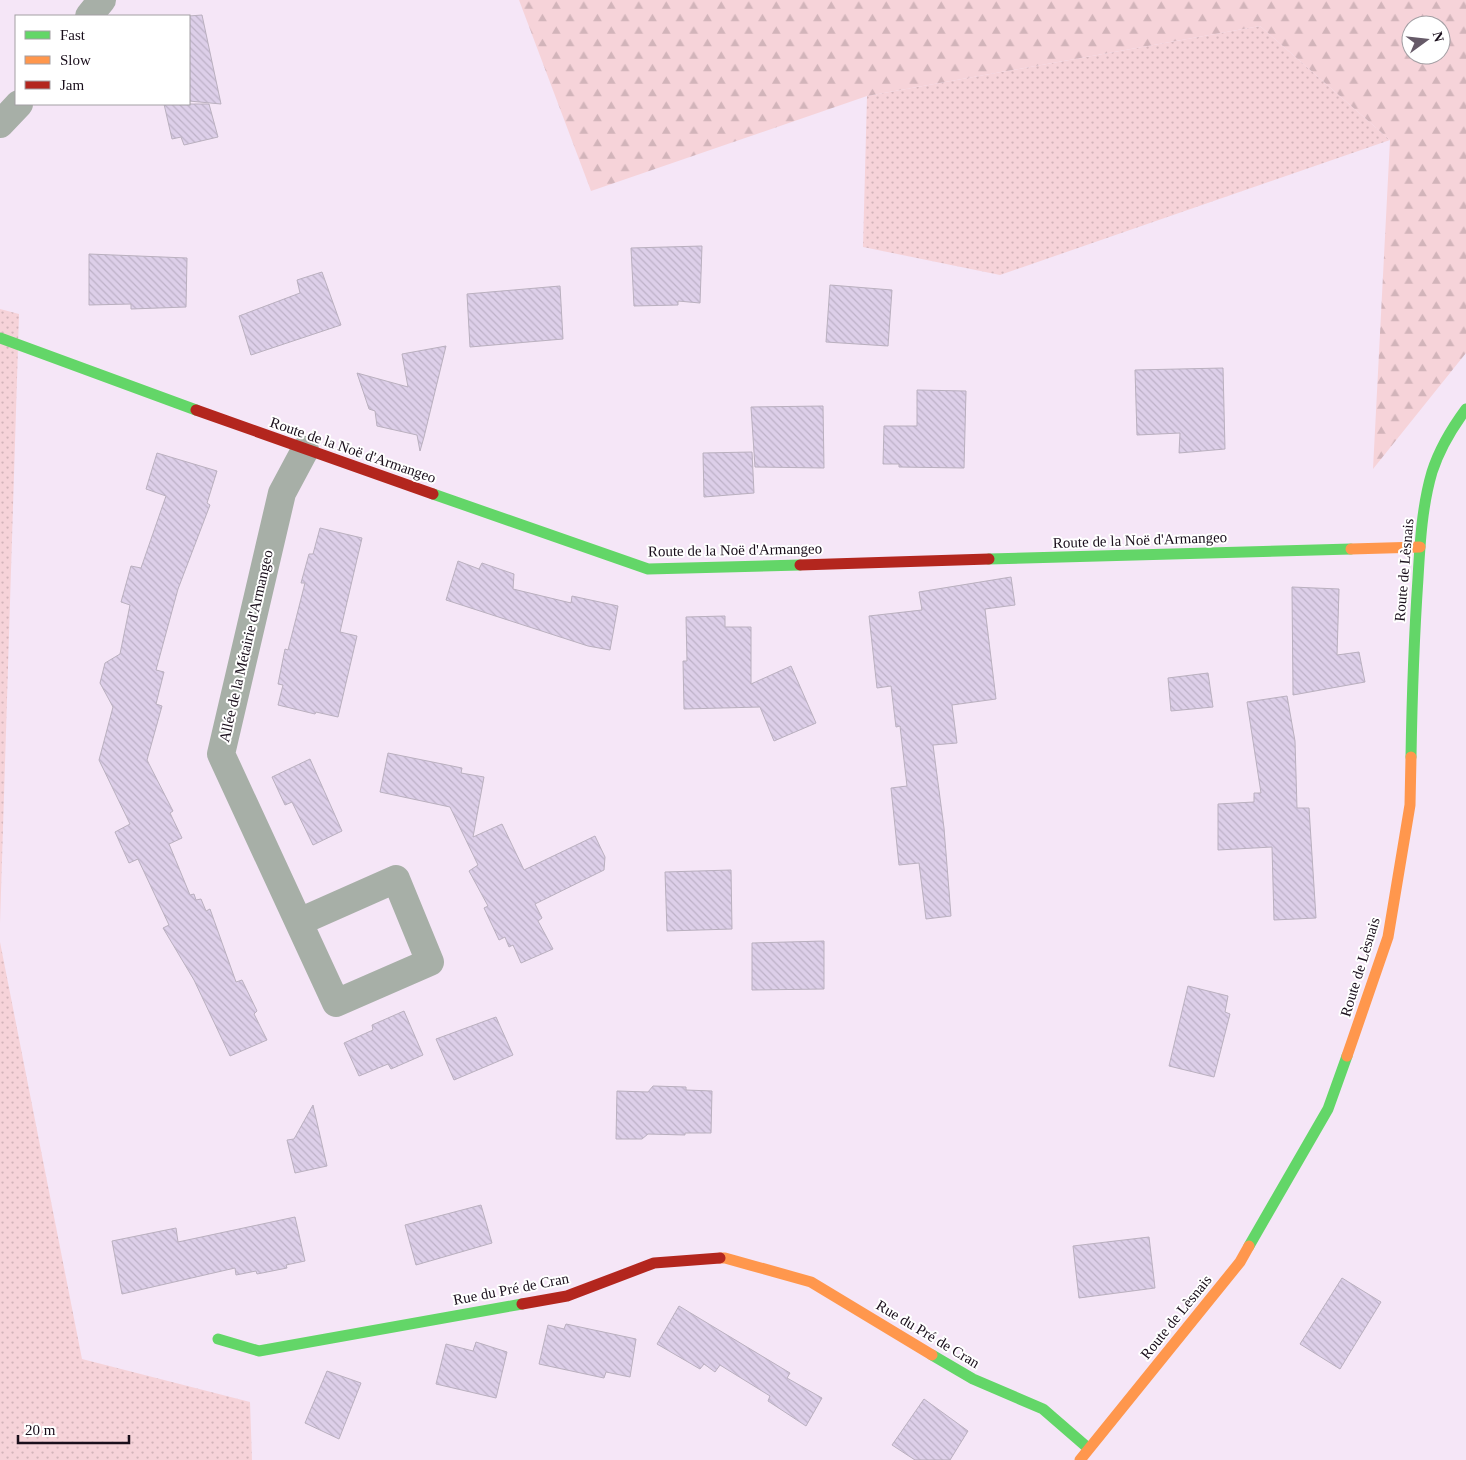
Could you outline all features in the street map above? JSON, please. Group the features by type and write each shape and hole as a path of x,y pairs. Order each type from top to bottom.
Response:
{"street":[{"path":"90,15 102,0"},
{"path":"0,124 18,105"},
{"name":"Route de la Noë d'Armangeo","path":"0,338 305,450 648,569 1420,547"},
{"name":"Route de Lèsnais","path":"1080,1460 1240,1262 1328,1109 1388,937 1408,814 1413,646 1424,505 1432,472 1454,425 1466,409"},
{"name":"Allée de la Métairie d'Armangeo","path":"299,922 396,879 430,962 336,1003 221,754 282,493 305,450"},
{"name":"Rue du Pré de Cran","path":"218,1338 259,1351 567,1296 654,1263 725,1258 811,1282 973,1379 1043,1409 1088,1448"}],"green space":[{"path":"519,0 1466,0 1466,353 1373,469 1390,140 1260,26 867,96 591,191"},
{"path":"1260,26 1390,140 1000,275 863,247 867,96"},
{"path":"0,309 19,314 0,924"},
{"path":"0,942 82,1359 250,1402 252,1460 0,1460"}],"building":[{"path":"202,15 221,104 190,101 190,16"},
{"path":"209,104 218,137 184,145 181,137 172,139 164,105"},
{"path":"702,246 700,303 678,301 678,305 634,306 631,248"},
{"path":"89,254 187,258 186,307 131,309 131,304 89,305"},
{"path":"322,272 341,325 251,355 239,316 300,293 297,280"},
{"path":"830,285 892,290 888,346 826,342"},
{"path":"560,286 563,339 470,347 467,294"},
{"path":"446,346 420,451 417,435 377,426 375,411 369,409 357,373 408,387 402,354"},
{"path":"1223,368 1225,449 1179,453 1180,433 1137,435 1135,370"},
{"path":"917,390 966,391 964,468 899,467 899,464 883,464 884,426 917,426"},
{"path":"823,406 824,468 755,467 751,407"},
{"path":"752,452 754,493 704,497 703,453"},
{"path":"157,453 217,471 207,503 210,505 178,589 156,670 164,672 156,704 162,706 147,760 173,811 170,813 182,838 169,844 190,895 194,894 196,900 201,899 206,911 210,909 236,982 242,980 257,1011 254,1014 267,1040 230,1056 194,980 163,928 169,925 138,859 129,863 115,832 130,824 99,760 113,707 100,683 105,663 120,654 130,605 121,602 131,566 141,568 166,496 146,489"},
{"path":"320,528 362,538 340,632 357,636 338,717 316,712 315,714 278,705 283,685 278,684 285,649 288,650 305,583 301,583 309,554 313,554"},
{"path":"458,561 479,569 482,563 514,574 513,589 571,603 572,596 618,606 610,650 588,646 446,600"},
{"path":"1011,577 1015,605 985,609 996,699 952,705 957,743 933,745 944,828 951,916 926,919 919,863 899,865 891,788 907,786 900,726 896,727 891,686 877,688 869,616 922,610 919,592"},
{"path":"1292,587 1339,589 1337,655 1359,652 1365,682 1293,695"},
{"path":"725,616 725,627 751,627 751,684 791,666 816,723 774,741 760,707 684,709 683,661 687,661 686,617"},
{"path":"1208,673 1213,707 1171,711 1168,678"},
{"path":"1287,696 1295,741 1297,808 1309,808 1316,918 1274,920 1272,847 1218,850 1218,804 1254,802 1254,793 1261,793 1247,702"},
{"path":"388,753 462,768 461,773 484,777 473,837 502,824 524,870 595,836 605,857 604,870 535,904 542,918 538,921 553,949 521,963 513,945 509,947 505,937 499,940 484,908 488,906 469,871 478,865 450,807 380,792"},
{"path":"310,759 342,831 313,845 292,802 285,805 272,777"},
{"path":"731,870 732,929 667,931 665,872"},
{"path":"824,941 824,989 752,990 752,943"},
{"path":"1188,986 1228,996 1225,1012 1230,1014 1214,1077 1169,1066"},
{"path":"404,1011 423,1055 391,1069 388,1064 359,1076 344,1043 373,1030 372,1025"},
{"path":"496,1017 513,1055 454,1080 436,1039"},
{"path":"653,1086 686,1087 686,1090 712,1091 711,1133 685,1133 685,1135 648,1134 642,1139 616,1139 617,1091 648,1092"},
{"path":"313,1105 327,1166 295,1173 287,1140 294,1139"},
{"path":"481,1205 492,1243 416,1265 405,1225"},
{"path":"295,1217 305,1261 286,1265 287,1268 257,1274 256,1271 236,1275 235,1268 122,1294 112,1241 176,1228 178,1242"},
{"path":"1149,1237 1155,1288 1079,1298 1073,1246"},
{"path":"1342,1278 1381,1302 1340,1369 1300,1344"},
{"path":"679,1306 790,1373 787,1378 822,1398 806,1426 768,1401 770,1396 720,1365 715,1372 704,1364 700,1369 657,1344"},
{"path":"566,1324 636,1339 630,1377 606,1372 604,1378 539,1364 548,1325 564,1329"},
{"path":"476,1342 507,1352 496,1398 436,1384 446,1344 473,1351"},
{"path":"327,1371 361,1383 339,1439 305,1423"},
{"path":"924,1399 968,1431 950,1460 915,1460 892,1445"}],"traffic: fast":[{"path":"0,338 196,410"},
{"path":"1411,757 1415,623 1424,511 1432,472 1438,456 1446,439 1466,409"},
{"path":"433,494 648,569 800,565"},
{"path":"989,559 1351,549"},
{"path":"1249,1246 1328,1109 1347,1056"},
{"path":"218,1339 259,1351 522,1304"},
{"path":"932,1355 973,1379 1043,1409 1088,1448"}],"traffic: slow":[{"path":"1351,549 1420,547"},
{"path":"1347,1056 1388,937 1410,805 1411,757"},
{"path":"1080,1460 1240,1262 1249,1246"},
{"path":"720,1258 811,1282 932,1355"}],"traffic: jam":[{"path":"196,410 433,494"},
{"path":"800,565 989,559"},
{"path":"522,1304 567,1296 654,1263 720,1258"}]}
